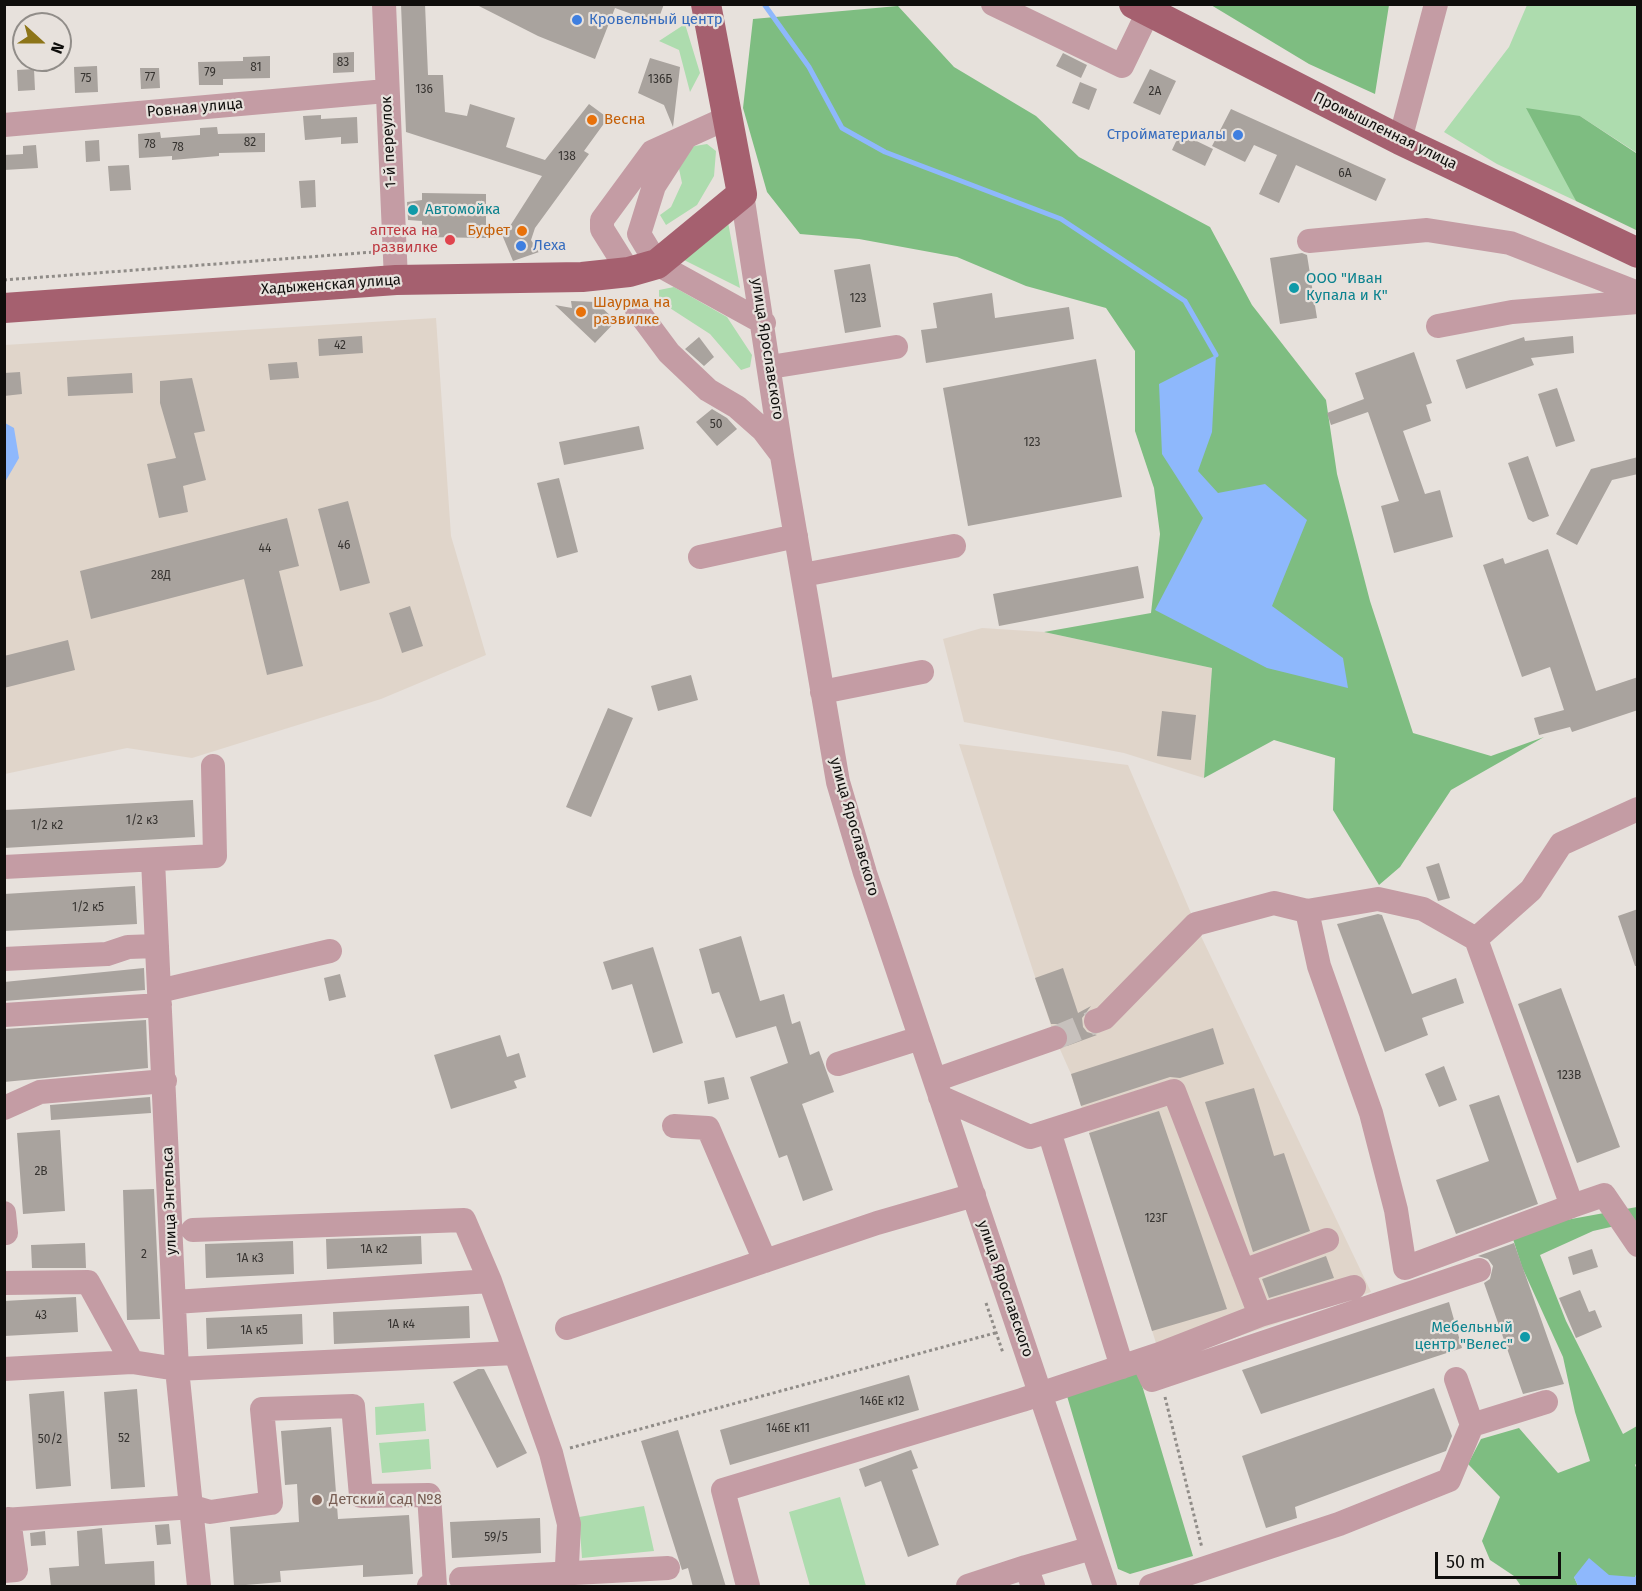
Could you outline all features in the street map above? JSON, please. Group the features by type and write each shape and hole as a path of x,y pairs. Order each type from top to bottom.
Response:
{"main road":[{"name":"улица Ярославского","path":"706,4 742,194"},
{"name":"Промышленная улица","path":"1144,7 1400,140 1638,253"},
{"path":"643,268 742,194"},
{"name":"Хадыженская улица","path":"4,308 396,280 582,277 643,268"}],"street":[{"name":"1-й переулок","path":"384,4 396,280"},
{"path":"993,4 1122,66 1144,7"},
{"path":"1400,140 1436,4"},
{"name":"Ровная улица","path":"4,125 386,91"},
{"path":"727,118 652,152 602,220 602,229 643,268 764,323"},
{"path":"643,268 639,234 654,186 685,138"},
{"name":"улица Ярославского","path":"742,194 764,323 782,456 838,782 865,873 1105,1587"},
{"path":"1309,241 1437,231 1510,243 1638,293"},
{"path":"1438,327 1512,312 1638,302"},
{"path":"637,310 669,353 708,390 736,407 763,430 782,456"},
{"path":"770,367 896,347"},
{"path":"700,557 796,536"},
{"path":"803,575 954,546"},
{"path":"822,692 922,672"},
{"path":"4,867 215,856 213,766"},
{"path":"1476,939 1531,890 1561,844 1638,809"},
{"name":"улица Энгельса","path":"153,860 177,1369 193,1507 199,1587"},
{"path":"1096,1021 1104,1018 1196,924 1274,903 1307,911 1378,899 1423,909 1476,939 1572,1206"},
{"path":"1307,911 1319,966 1371,1113 1396,1210 1405,1268 1604,1195 1638,1245"},
{"path":"4,959 107,954 128,947 157,946"},
{"path":"4,1015 159,998 330,951"},
{"path":"838,1065 920,1038"},
{"path":"937,1089 1055,1038"},
{"path":"4,1108 40,1092 165,1081"},
{"path":"937,1089 1030,1137 1174,1091 1260,1315"},
{"path":"674,1126 708,1128 765,1261"},
{"path":"1049,1131 1132,1363 1152,1380 1479,1270"},
{"path":"567,1328 878,1223 974,1196"},
{"path":"193,1230 464,1220 490,1281 551,1453 569,1524 566,1580"},
{"path":"1243,1271 1327,1240"},
{"path":"175,1302 490,1281"},
{"path":"4,1283 88,1282 132,1362"},
{"path":"748,1587 723,1490 1040,1394 1132,1363 1260,1315 1354,1287"},
{"path":"4,1369 132,1362 177,1369 515,1353"},
{"path":"1151,1587 1339,1524 1449,1480 1472,1425 1456,1379"},
{"path":"1472,1425 1546,1402"},
{"path":"4,1571 16,1570 7,1520 193,1507 210,1512 271,1503 262,1409 354,1406 361,1496 429,1495 435,1586 429,1587"},
{"path":"968,1587 1030,1577 1092,1548"},
{"path":"461,1578 566,1580 668,1568"}],"path":[{"path":"4,280 382,251"},
{"path":"551,1453 995,1333"},
{"path":"1160,1377 1207,1568"}],"shaded area":[{"path":"436,318 451,536 486,655 381,699 192,758 127,748 5,774 5,345"},
{"path":"982,628 1044,632 1212,668 1204,778 1124,753 964,722 943,639"},
{"path":"959,744 1128,765 1199,932 1371,1292 1162,1362 1071,1074 1055,1038"}],"green space":[{"path":"1211,5 1389,5 1375,94 1309,64"},
{"path":"1527,5 1637,5 1637,153 1580,116 1561,168 1576,201 1497,164 1444,132 1509,47"},
{"path":"898,6 954,67 1036,116 1079,157 1210,227 1252,305 1326,400 1337,474 1370,601 1413,733 1491,756 1544,737 1451,790 1400,867 1379,885 1333,810 1335,758 1274,740 1204,778 1212,668 1044,632 1151,613 1160,534 1154,488 1135,431 1135,351 1106,308 1026,286 957,257 859,239 800,234 767,192 743,108 753,19"},
{"path":"685,24 700,73 690,92 679,50 659,41"},
{"path":"1637,90 1638,229 1636,230 1576,201 1526,108 1580,116 1636,153"},
{"path":"707,144 716,151 714,176 697,205 666,225 660,215 671,207 682,183 678,164 689,147"},
{"path":"728,222 740,288 684,260"},
{"path":"674,287 727,317 752,355 750,367 741,370 710,334 659,301 659,290"},
{"path":"1637,1207 1637,1221 1593,1231 1540,1255 1566,1321 1623,1434 1637,1426 1637,1463 1635,1465 1638,1472 1638,1572 1635,1577 1574,1577 1578,1586 1521,1586 1514,1576 1490,1560 1482,1541 1500,1497 1468,1464 1481,1439 1519,1428 1558,1473 1590,1461 1575,1412 1563,1357 1522,1267 1513,1239 1555,1222"},
{"path":"1138,1372 1193,1556 1130,1574 1118,1569 1067,1396"},
{"path":"424,1403 426,1431 376,1435 375,1407"},
{"path":"429,1439 431,1469 382,1473 379,1443"},
{"path":"840,1497 866,1586 810,1586 789,1512"},
{"path":"644,1506 654,1551 582,1558 579,1517"}],"water":[{"path":"1216,355 1212,432 1198,471 1218,493 1265,484 1307,520 1272,606 1343,658 1348,688 1267,668 1155,610 1203,518 1162,454 1159,384"},
{"path":"5,423 14,428 19,458 5,482"},
{"path":"1589,1558 1609,1575 1635,1577 1637,1572 1637,1586 1578,1586 1574,1577"}],"building":[{"path":"401,4 425,4 428,75 443,75 445,112 467,116 470,104 515,118 506,147 545,160 589,104 608,118 584,151 589,154 535,228 531,240 539,252 513,261 503,237 542,176 406,132"},
{"name":"Кровельный центр","path":"475,4 664,4 657,23 615,8 595,59 538,36"},
{"path":"354,52 354,72 333,73 333,53"},
{"path":"1063,53 1087,65 1081,78 1056,66"},
{"path":"270,56 270,78 223,79 223,85 199,85 198,62 243,61 243,57"},
{"path":"650,58 680,67 673,127 664,105 638,93"},
{"path":"97,66 98,92 75,93 74,67"},
{"path":"140,68 159,68 160,88 141,89"},
{"path":"1150,69 1176,81 1160,115 1133,103"},
{"path":"17,72 34,72 35,90 18,91"},
{"path":"1080,82 1097,89 1089,110 1072,103"},
{"path":"1231,109 1386,179 1376,201 1296,165 1279,203 1259,194 1277,155 1254,145 1245,162 1212,146"},
{"path":"321,115 321,119 357,117 358,143 341,144 341,137 305,140 303,116"},
{"path":"217,127 218,134 265,133 265,152 219,153 219,156 172,160 172,156 139,158 138,134 160,132 161,138 200,135 200,128"},
{"path":"1180,133 1213,149 1205,166 1172,150"},
{"path":"99,140 100,161 86,162 85,141"},
{"path":"36,145 38,168 4,170 4,155 23,154 23,146"},
{"path":"129,165 131,190 110,191 108,166"},
{"path":"315,180 316,207 301,208 299,181"},
{"path":"422,193 486,194 486,238 422,237 422,221 408,220 407,202 422,200"},
{"name":"ООО \"Иван Купала и К\"","path":"1302,253 1307,255 1317,318 1280,324 1270,258"},
{"path":"870,264 881,327 845,333 834,270"},
{"path":"992,293 995,318 1069,307 1074,339 926,363 921,330 937,328 933,303"},
{"path":"571,301 596,302 616,321 595,343 555,305 572,308"},
{"path":"362,336 363,353 319,356 318,339"},
{"path":"1573,336 1574,353 1531,358 1534,365 1466,389 1456,360 1524,337 1525,341"},
{"path":"699,337 714,357 704,366 685,349"},
{"path":"1414,352 1432,403 1426,405 1431,421 1403,431 1425,494 1440,490 1453,537 1394,553 1381,506 1399,501 1368,412 1331,425 1327,413 1364,399 1355,373"},
{"path":"1096,359 1122,497 968,526 943,388"},
{"path":"297,362 299,378 270,380 268,364"},
{"path":"20,372 22,394 4,396 4,373"},
{"path":"132,373 133,393 68,396 67,377"},
{"path":"192,378 205,431 194,433 206,480 183,486 188,512 159,518 147,464 176,458 160,403 160,381"},
{"path":"1557,388 1575,441 1556,447 1538,394"},
{"path":"712,409 727,418 737,429 717,446 696,422"},
{"path":"639,426 644,449 564,465 559,442"},
{"path":"1528,456 1549,516 1533,522 1528,519 1508,463"},
{"path":"1638,457 1638,474 1612,480 1577,545 1556,534 1591,469"},
{"path":"559,478 578,552 557,558 537,483"},
{"path":"348,501 370,583 340,591 318,509"},
{"path":"287,518 299,566 279,571 303,666 267,675 244,579 91,619 80,571"},
{"path":"1548,549 1596,691 1638,677 1638,710 1572,732 1570,727 1539,735 1534,718 1564,710 1550,667 1522,677 1483,565 1503,558 1505,564"},
{"path":"1138,566 1144,598 999,626 993,594"},
{"path":"410,606 423,646 402,653 389,613"},
{"path":"68,640 75,670 4,688 4,656"},
{"path":"691,675 698,700 658,711 651,686"},
{"path":"608,708 633,718 591,817 566,807"},
{"path":"1162,711 1196,715 1191,760 1157,756"},
{"path":"193,800 195,837 4,848 4,810"},
{"path":"1439,863 1450,898 1438,901 1426,867"},
{"path":"135,886 137,924 4,931 4,894"},
{"path":"1638,909 1638,966 1635,966 1618,916"},
{"path":"1382,915 1412,994 1456,978 1464,1003 1422,1018 1428,1035 1385,1052 1337,924"},
{"path":"741,936 760,1001 784,994 792,1024 800,1021 810,1055 819,1051 834,1092 802,1104 833,1190 803,1201 787,1155 779,1158 750,1077 788,1063 776,1026 736,1038 719,992 712,994 699,949"},
{"path":"653,947 683,1043 653,1053 632,984 612,990 603,962"},
{"path":"144,968 145,990 4,1001 4,982"},
{"path":"1063,968 1078,1013 1091,1006 1082,1018 1083,1027 1087,1032 1097,1035 1067,1046 1068,1033 1058,1024 1051,1024 1035,978"},
{"path":"340,974 346,997 329,1001 324,978"},
{"path":"1561,988 1620,1147 1577,1163 1518,1004"},
{"path":"146,1020 148,1068 4,1082 4,1029"},
{"path":"1213,1028 1224,1064 1180,1078 1170,1077 1081,1106 1071,1074"},
{"path":"500,1035 507,1057 519,1053 526,1077 514,1081 517,1088 451,1109 434,1055"},
{"path":"1444,1066 1457,1100 1439,1107 1425,1074"},
{"path":"724,1077 729,1099 708,1104 704,1081"},
{"path":"1254,1088 1274,1156 1284,1153 1310,1231 1253,1252 1205,1102"},
{"path":"1499,1095 1538,1204 1456,1234 1436,1180 1489,1161 1469,1105"},
{"path":"150,1097 151,1113 51,1120 50,1105"},
{"path":"1159,1111 1227,1309 1152,1331 1089,1133"},
{"path":"60,1130 65,1211 23,1214 17,1133"},
{"path":"154,1189 160,1319 127,1320 123,1190"},
{"path":"421,1236 422,1264 327,1269 326,1239"},
{"path":"293,1241 294,1274 206,1278 205,1244"},
{"path":"85,1243 86,1268 32,1268 31,1245"},
{"name":"Мебельный центр \"Велес\"","path":"1514,1243 1564,1384 1523,1394 1484,1283 1490,1279 1493,1266 1488,1259 1478,1256"},
{"path":"1592,1249 1598,1267 1573,1275 1568,1257"},
{"path":"1326,1256 1334,1278 1269,1298 1262,1279"},
{"path":"1580,1290 1589,1312 1595,1310 1602,1327 1576,1338 1559,1298"},
{"path":"76,1297 78,1332 4,1336 4,1301"},
{"path":"1449,1302 1462,1348 1261,1414 1242,1370"},
{"path":"469,1306 470,1338 334,1344 333,1312"},
{"path":"302,1314 303,1344 207,1349 206,1318"},
{"path":"478,1369 484,1369 527,1453 497,1468 453,1382"},
{"path":"909,1375 919,1410 730,1465 720,1430"},
{"path":"1434,1388 1452,1436 1446,1451 1295,1507 1297,1518 1266,1528 1242,1456"},
{"path":"137,1389 145,1487 111,1489 104,1392"},
{"path":"64,1391 71,1486 36,1489 29,1394"},
{"name":"Детский сад №8","path":"331,1427 338,1519 409,1515 413,1574 363,1577 363,1565 280,1571 281,1582 234,1586 230,1527 299,1522 297,1484 285,1485 281,1431"},
{"path":"678,1430 726,1587 693,1587 688,1568 682,1570 641,1441"},
{"path":"911,1450 918,1468 912,1470 939,1545 908,1557 881,1481 865,1487 859,1469"},
{"path":"540,1518 541,1553 452,1558 450,1522"},
{"path":"169,1524 171,1544 157,1545 155,1525"},
{"path":"102,1528 105,1564 154,1561 155,1587 51,1587 49,1568 79,1566 77,1531"},
{"path":"45,1531 46,1545 31,1546 30,1533"}],"waterway":[{"path":"764,4 809,67 842,128 885,152 1061,219 1185,301 1216,355"}],"tunnel":[{"path":"1055,1038 1096,1021"}],"place":[{"name":"Кровельный центр","path":"577,20"},
{"name":"Весна","path":"592,120"},
{"name":"Стройматериалы","path":"1238,135"},
{"name":"Автомойка","path":"413,210"},
{"name":"Буфет","path":"522,231"},
{"name":"аптека на развилке","path":"450,240"},
{"name":"Леха","path":"521,246"},
{"name":"ООО \"Иван Купала и К\"","path":"1294,288"},
{"name":"Шаурма на развилке","path":"581,312"},
{"name":"Мебельный центр \"Велес\"","path":"1525,1337"},
{"name":"Детский сад №8","path":"317,1500"}]}
